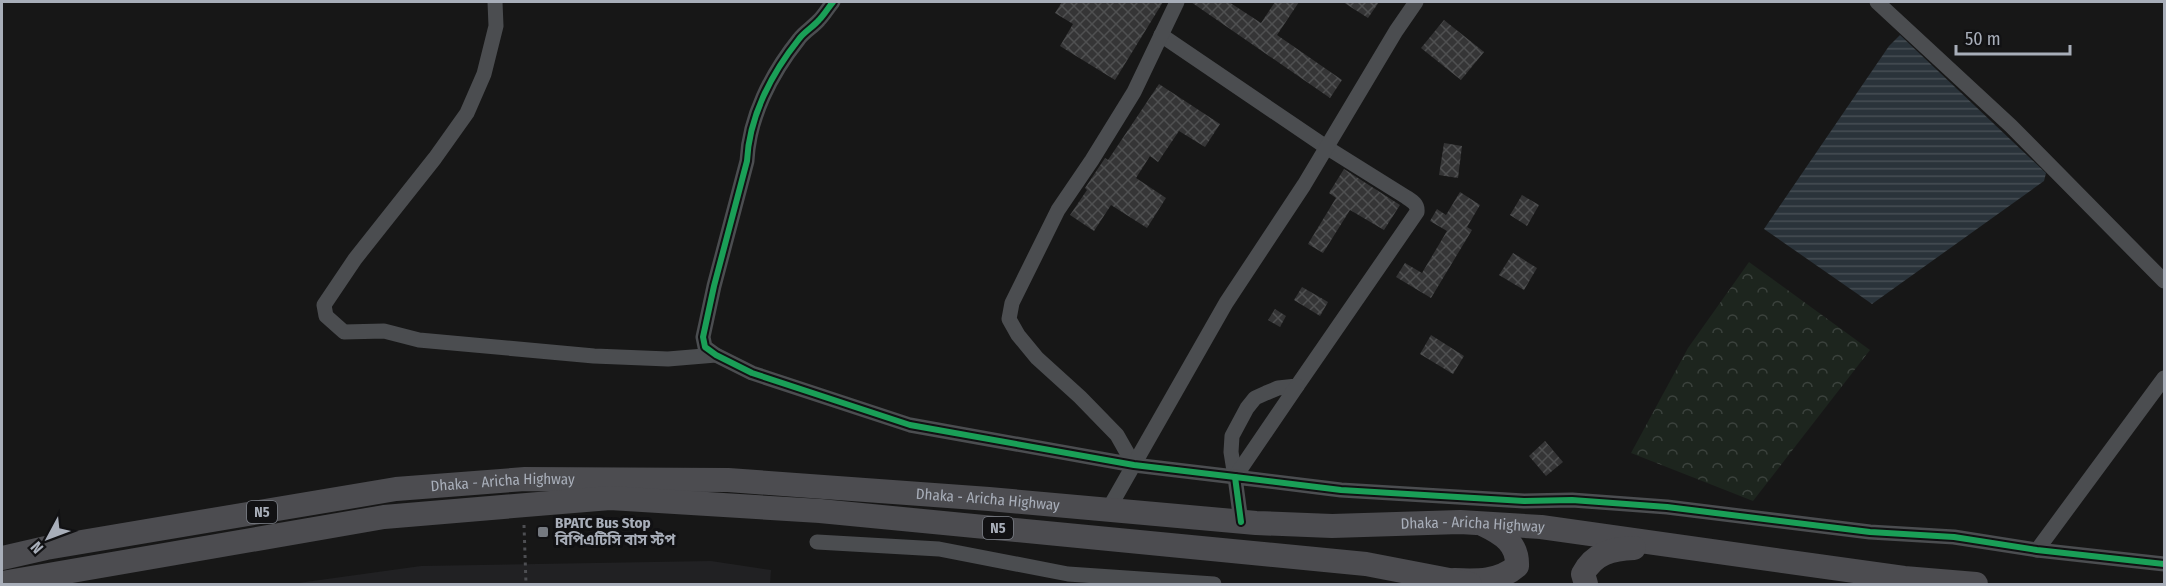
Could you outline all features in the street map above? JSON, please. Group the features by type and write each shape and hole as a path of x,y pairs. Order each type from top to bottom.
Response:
{"highway":[{"name":"Dhaka - Aricha Highway","path":"2,558 46,548 396,489 525,479 728,480 989,499 1241,522 1332,526 1460,522 1541,527 1904,578 1976,585"},
{"name":"Dhaka - Aricha Highway","path":"2,583 384,517 610,498 820,511 1366,564 1470,585"},
{"path":"1445,579 1474,581 1496,579 1517,567 1518,557 1513,545 1500,533 1482,524"},
{"path":"1586,585 1583,574 1588,564 1600,554 1621,548 1669,546"}],"street":[{"path":"495,2 496,26 484,74 467,113 435,158 355,259 324,305 326,316 344,332 384,332 419,340 605,356 668,359 716,355"},
{"path":"833,2 819,20 799,38 772,80 754,116 747,161 714,286 703,337 705,347 752,373 910,425 1134,465 1341,490 1524,501 1572,500 1667,507 1870,532 1954,537 2037,550 2164,564"},
{"path":"1134,465 1117,435 1037,358 1018,335 1009,319 1012,303 1058,210 1134,92 1177,2"},
{"path":"1108,510 1226,303 1416,2"},
{"path":"1877,2 2011,126 2164,281"},
{"path":"1161,35 1326,147 1415,203 1418,212 1235,477"},
{"path":"2037,550 2164,378"},
{"path":"1241,522 1231,452 1232,436 1255,398 1278,388 1297,386"},
{"path":"817,542 939,549 1068,574 1214,585"}],"path":[{"path":"524,505 526,585"}],"shaded area":[{"path":"1900,35 2046,173 2044,181 1872,304 1764,229 1889,46"},
{"path":"711,561 771,570 770,584 291,584 421,566"}],"green space":[{"path":"1749,262 1870,350 1753,501 1631,453 1688,348"}],"building":[{"path":"1062,2 1163,2 1115,80 1060,46 1073,24 1055,13"},
{"path":"1191,2 1229,2 1261,23 1275,2 1299,2 1277,35 1342,80 1330,98"},
{"path":"1343,2 1379,2 1368,18"},
{"path":"1444,20 1484,52 1461,80 1421,48"},
{"path":"1159,84 1220,124 1205,147 1179,131 1158,162 1150,156 1136,178 1166,198 1147,228 1111,205 1094,231 1070,215 1105,158 1108,160"},
{"path":"1444,143 1462,146 1458,178 1439,175"},
{"path":"1344,169 1400,205 1384,230 1350,210 1323,253 1308,244 1336,198 1329,193"},
{"path":"1460,192 1480,205 1467,227 1472,230 1431,298 1396,277 1405,263 1422,273 1447,231 1430,221 1437,209 1446,215"},
{"path":"1522,195 1539,205 1527,226 1510,215"},
{"path":"1513,253 1537,268 1524,290 1499,275"},
{"path":"1302,287 1328,302 1320,316 1294,300"},
{"path":"1275,309 1286,316 1280,327 1268,320"},
{"path":"1431,335 1464,356 1453,374 1420,354"},
{"path":"1545,441 1563,462 1546,476 1529,456"}],"cycle path":[{"path":"833,2 789,52 771,81 757,112 747,161 714,286 703,337 705,347 752,373 910,425 1134,465 1235,477"},
{"path":"1241,522 1235,477 1341,490 1524,501 1572,500 1667,507 1870,532 1954,537 2037,550 2164,564"}],"place":[{"name":"BPATC Bus Stop বিপিএটিসি বাস স্টপ","path":"543,532"}]}
